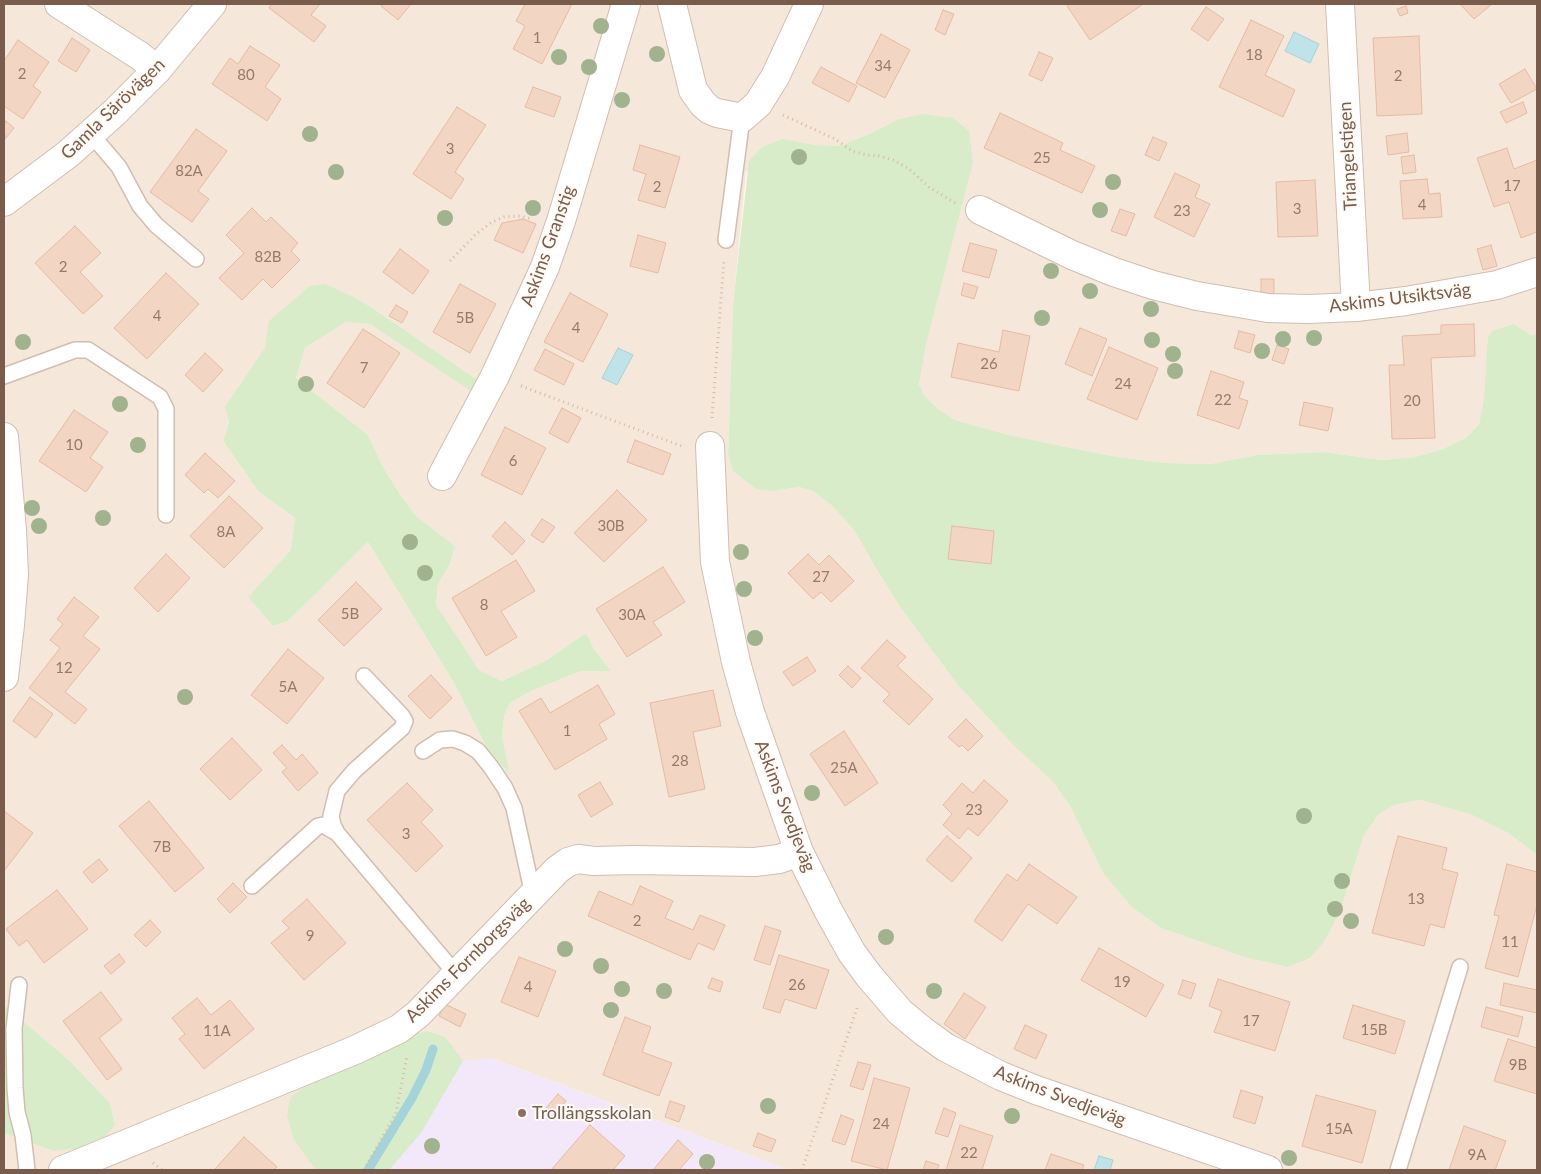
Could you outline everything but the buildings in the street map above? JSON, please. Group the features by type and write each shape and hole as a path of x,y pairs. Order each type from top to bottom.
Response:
{"street":[{"path":"60,4 140,56 157,70"},
{"name":"Gamla Särövägen","path":"4,202 68,154 91,134 157,70 212,4"},
{"name":"Askims Granstig","path":"442,476 495,376 545,267 626,4"},
{"path":"672,4 693,90 703,104 717,113 750,111 775,77 809,4"},
{"name":"Triangelstigen","path":"1340,4 1356,307"},
{"name":"Askims Utsiktsväg","path":"980,210 1072,255 1153,285 1197,296 1268,308 1356,307 1452,293 1497,284 1537,272"},
{"path":"4,437 14,575 4,677"},
{"name":"Askims Svedjeväg","path":"710,452 716,562 736,662 750,712 799,852 829,912 852,953 868,976 900,1012 923,1031 945,1046 1001,1076 1036,1090 1268,1170"},
{"name":"Askims Fornborgsväg","path":"63,1170 355,1050 399,1029 418,1014 532,895 557,870 568,862 578,859 594,861 755,862 779,859 799,852"}],"lane":[{"path":"726,240 750,111"},
{"path":"91,134 119,167 140,206 151,219 196,259"},
{"path":"4,376 75,350 88,350 160,397 166,409 166,514"},
{"path":"337,833 331,816 337,792 354,771 402,728 405,721 364,676"},
{"path":"423,752 440,740 453,739 465,743 478,751 491,767 505,788 514,808 532,895"},
{"path":"252,886 318,826 323,825 337,833 456,974"},
{"path":"1398,1170 1460,967"},
{"path":"20,985 14,1029 14,1063 16,1112 23,1135 27,1170"}],"path":[{"path":"750,111 824,134 852,151 893,160 908,168 929,187 950,202 980,210"},
{"path":"450,261 476,234 492,222 504,217 518,216 531,218 558,229"},
{"path":"495,376 710,452 726,240"},
{"path":"802,1170 868,976"},
{"path":"364,1170 396,1113 408,1057 399,1029"}],"shaded area":[{"path":"4,4 1537,4 1537,334 1531,335 1514,324 1484,398 1479,424 1466,438 1440,450 1415,457 1382,460 1324,452 1257,455 1210,464 1164,463 1066,447 1005,434 955,420 937,408 924,395 919,384 926,345 973,163 896,120 840,146 814,145 746,172 733,304 728,454 733,471 773,491 799,487 813,491 830,504 854,530 900,607 957,684 1013,745 1053,782 1070,806 1103,873 1161,928 1244,957 1287,967 1340,912 1364,835 1379,814 1394,805 1421,800 1472,815 1508,833 1537,855 1537,1170 789,1170 491,1058 372,1170 4,1170 4,1133 53,1151 75,1149 115,1125 110,1103 69,1060 4,1005","holes":["354,297 479,381 403,345 370,324 346,322 305,348 296,378 368,435 382,465 416,516 455,546 450,564 438,584 436,605 461,645 479,670 502,681 545,661 586,633 594,649 611,671 581,671 533,690 510,703 504,716 502,737 509,774 486,746 454,683 368,542 288,621 273,626 248,597 291,550 295,518 259,492 223,441 239,386 265,347 270,321"]},
{"name":"Trollängsskolan","path":"491,1058 789,1170 372,1170 426,1087 463,1061"}],"green space":[{"path":"922,114 953,118 969,131 973,163 926,345 919,384 924,395 937,408 955,420 1005,434 1066,447 1164,463 1210,464 1257,455 1324,452 1382,460 1415,457 1440,450 1466,438 1479,424 1484,398 1488,338 1492,331 1514,324 1531,335 1537,334 1537,855 1508,833 1472,815 1421,800 1394,805 1379,814 1364,835 1340,912 1323,943 1310,958 1287,967 1244,957 1161,928 1133,908 1103,873 1070,806 1053,782 1013,745 957,684 900,607 854,530 830,504 813,491 799,487 773,491 756,489 733,471 728,455 733,304 749,161 762,147 783,139 814,145 840,146 896,120"},
{"path":"325,284 354,297 374,309 479,381 474,393 370,324 346,322 305,348 296,378 368,435 382,465 416,516 455,546 450,564 438,584 436,605 479,670 502,681 545,661 586,633 594,649 611,671 581,671 533,690 510,703 504,716 502,737 510,775 486,746 454,683 368,542 288,621 273,626 248,597 291,550 295,518 259,492 223,441 229,422 225,407 265,347 269,321 310,286"},
{"path":"4,1005 69,1060 110,1103 115,1125 105,1137 75,1149 53,1151 4,1133"},
{"path":"427,1031 445,1037 463,1061 421,1133 389,1170 316,1170 294,1140 287,1116 290,1098 301,1089 373,1057 406,1036"}],"water":[{"path":"1294,32 1319,44 1310,63 1285,51"},
{"path":"618,348 633,355 617,385 602,378"},
{"path":"1099,1156 1113,1160 1110,1170 1094,1170"}],"waterway":[{"path":"368,1170 412,1098 426,1070 433,1049"}],"place":[{"name":"Trollängsskolan","path":"522,1113"}]}
